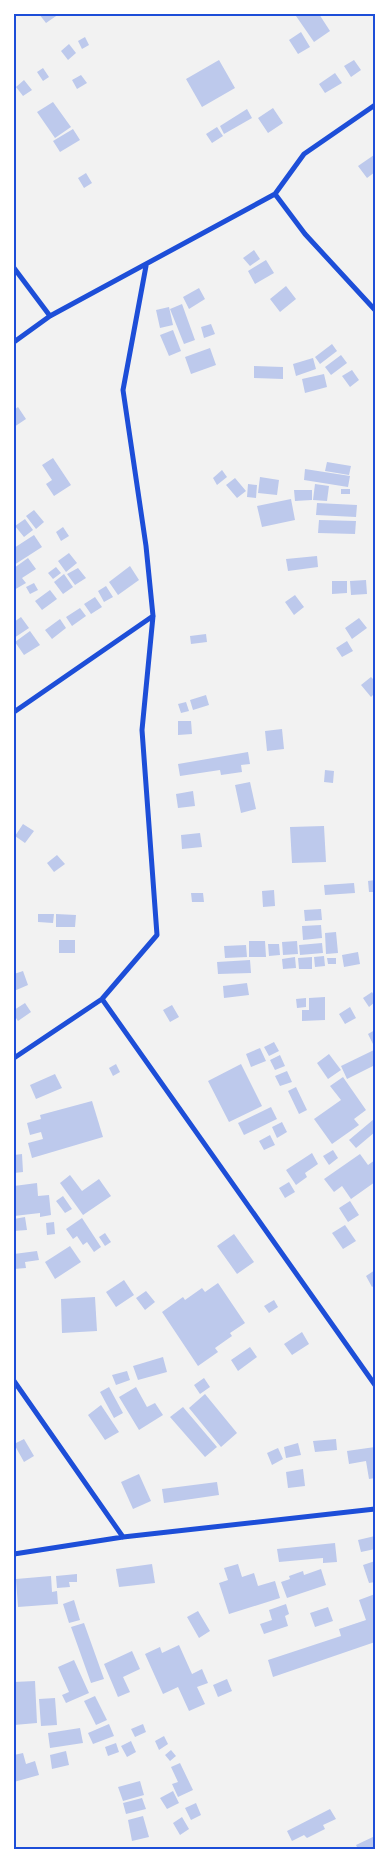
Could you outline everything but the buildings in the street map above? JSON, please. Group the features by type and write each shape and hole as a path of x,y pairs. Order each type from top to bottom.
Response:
{"street":[{"path":"14,342 50,316 146,266 275,194 304,154 375,105"},
{"path":"275,194 305,234 375,310"},
{"path":"14,1058 102,999 157,935 142,730 153,616 146,546 123,390 146,266"},
{"path":"14,268 50,316"},
{"path":"14,712 153,616"},
{"path":"102,999 375,1385"},
{"path":"14,1381 123,1537"},
{"path":"14,1554 123,1537 375,1508"}]}
